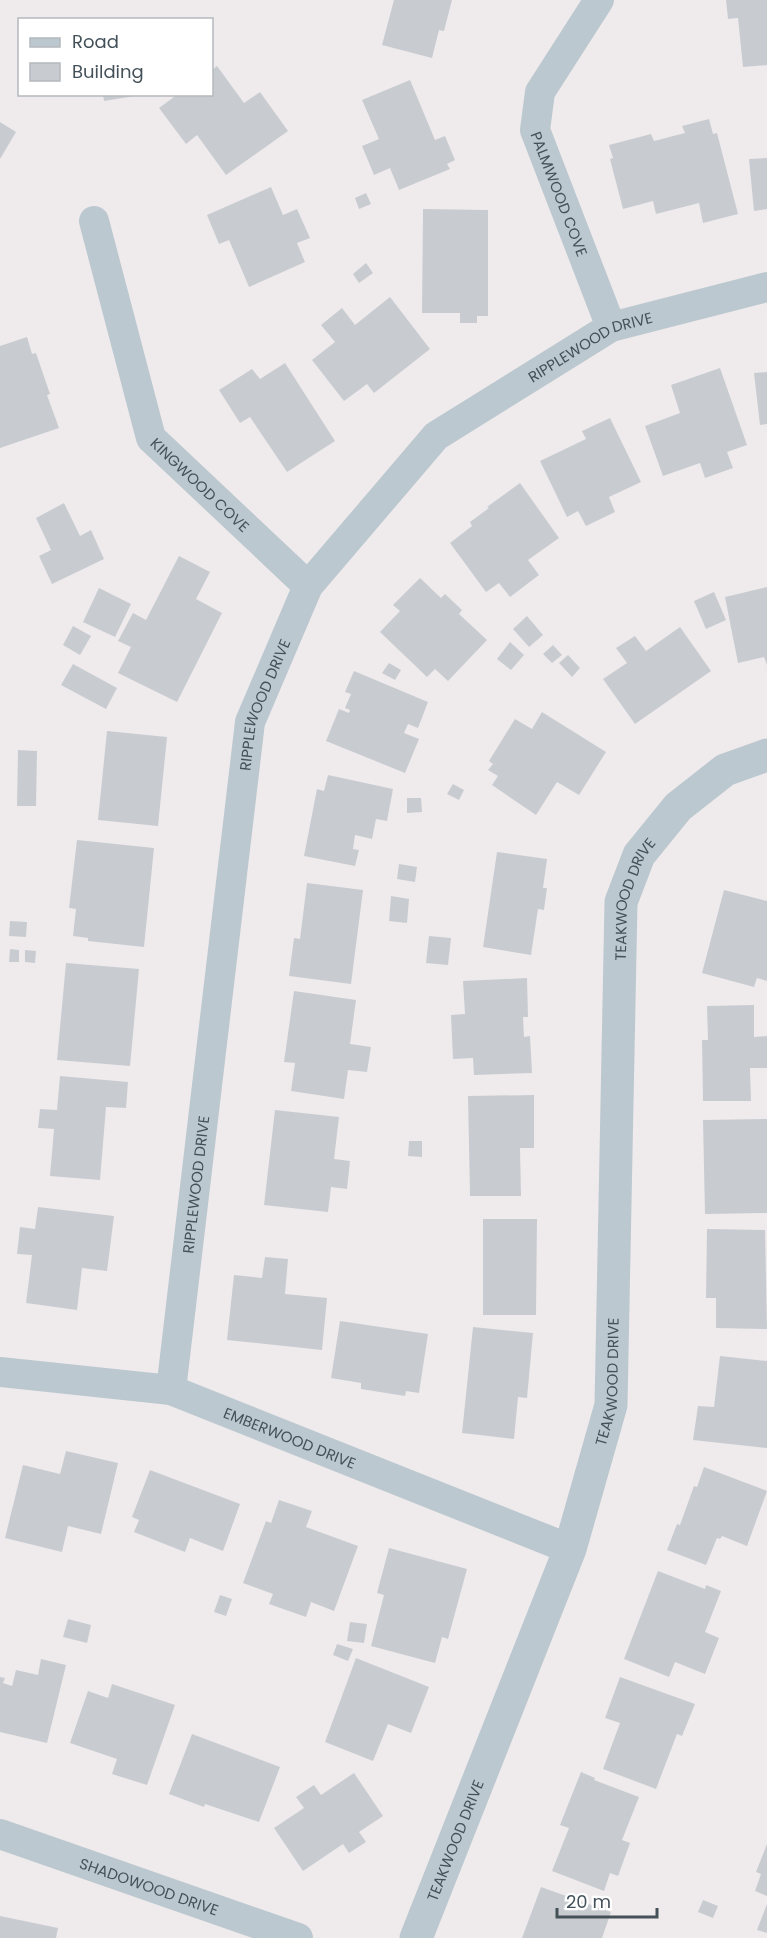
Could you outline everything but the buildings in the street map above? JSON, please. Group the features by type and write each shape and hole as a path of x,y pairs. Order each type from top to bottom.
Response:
{"street":[{"name":"PALMWOOD COVE","path":"599,0 540,92 535,130 611,327"},
{"name":"KINGWOOD COVE","path":"94,221 152,438 308,586"},
{"name":"RIPPLEWOOD DRIVE","path":"171,1390 250,722 308,586 436,436 611,327 767,287"},
{"name":"TEAKWOOD DRIVE","path":"416,1938 570,1549 611,1405 621,902 639,855 678,807 725,770 767,755"},
{"name":"EMBERWOOD DRIVE","path":"0,1372 171,1390 570,1549"},
{"name":"SHADOWOOD DRIVE","path":"0,1834 298,1938"}]}
